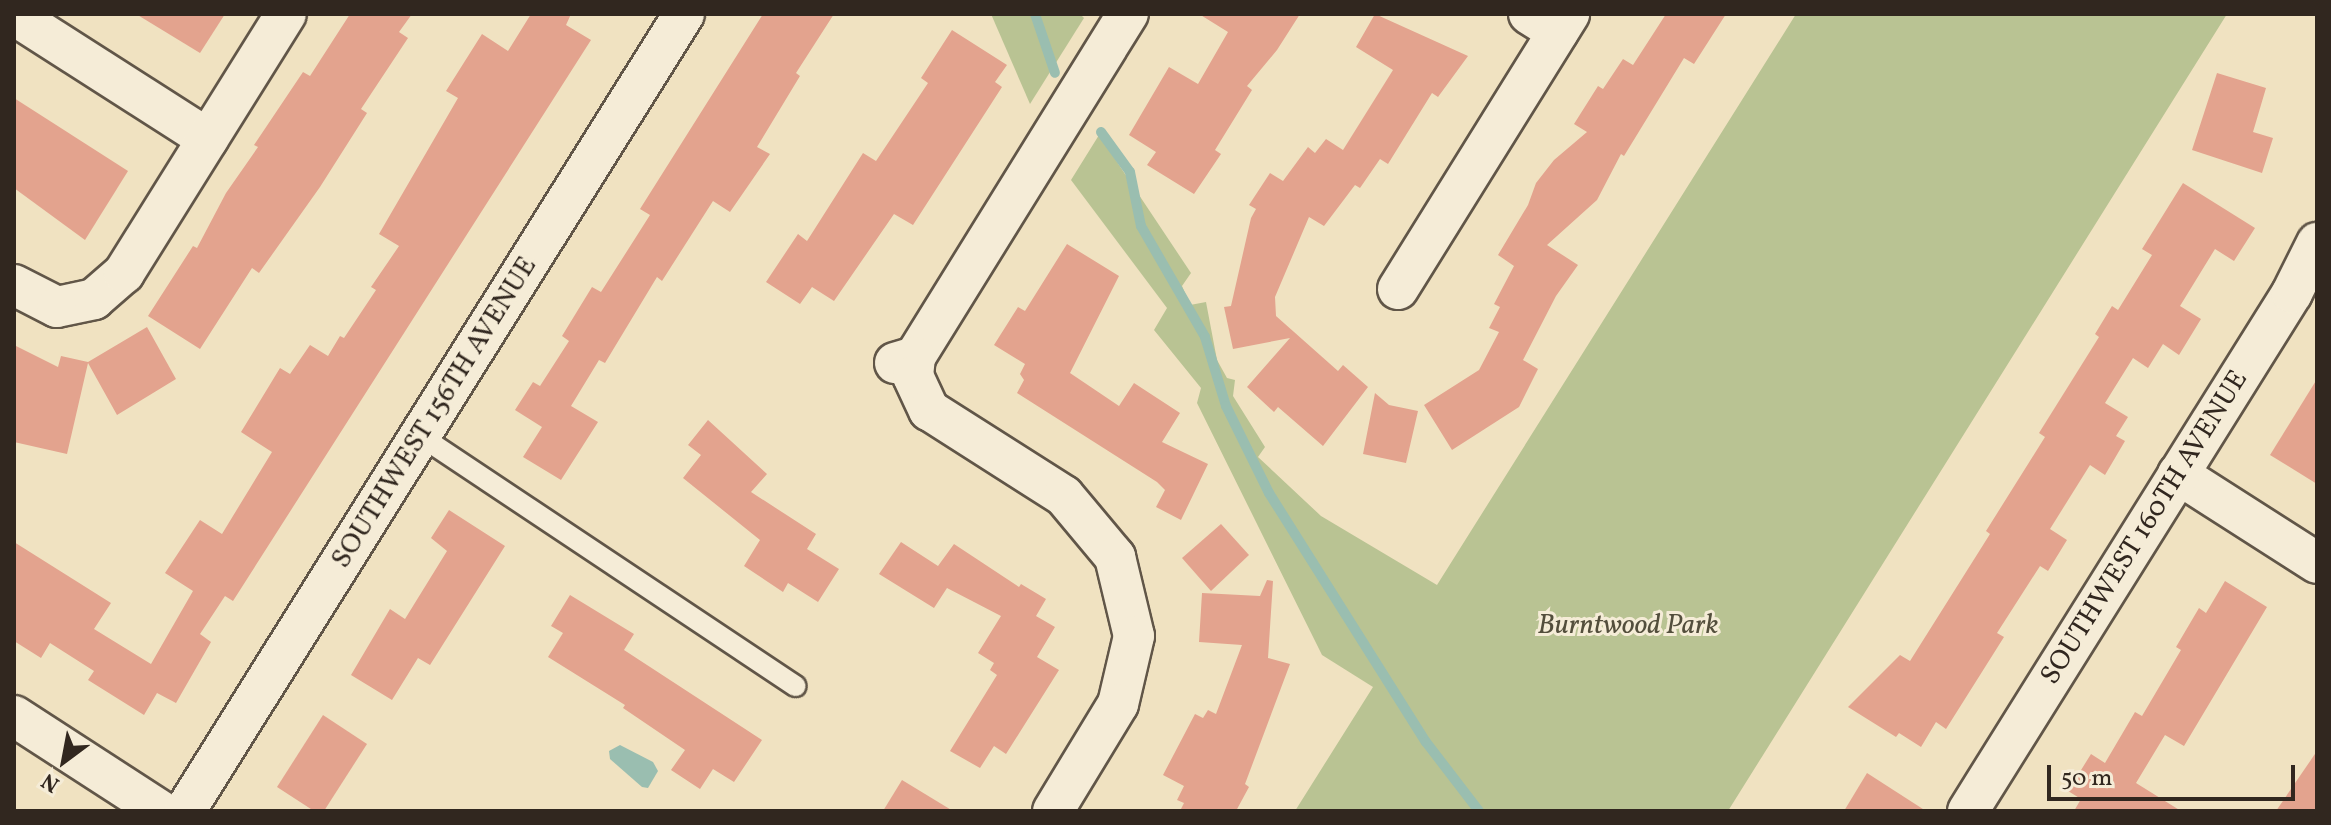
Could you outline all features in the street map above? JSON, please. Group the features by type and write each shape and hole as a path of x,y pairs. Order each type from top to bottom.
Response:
{"street":[{"path":"14,285 57,307 94,299 124,273 286,14"},
{"name":"SOUTHWEST 156TH AVENUE","path":"185,811 422,437 684,14"},
{"path":"1053,811 1118,704 1134,636 1115,557 1064,496 929,410 905,360 1128,14"},
{"path":"14,15 208,139"},
{"path":"1398,289 1552,20"},
{"name":"SOUTHWEST 160TH AVENUE","path":"1968,811 2292,293 2317,243"},
{"path":"2178,474 2317,563"},
{"path":"14,716 161,811"}],"lane":[{"path":"422,437 796,686"}],"green space":[{"path":"991,14 1080,14 1084,18 1030,104"},
{"name":"Burntwood Park","path":"1796,14 2227,14 1728,811 1295,811 1373,687 1322,655 1197,403 1201,388 1154,330 1167,308 1071,180 1099,135 1191,273 1182,286 1190,305 1206,302 1217,360 1227,378 1235,380 1233,396 1265,447 1258,457 1321,516 1437,585"}],"shaded area":[{"path":"620,745 653,762 658,771 648,788 642,787 610,759 609,751"}],"building":[{"path":"136,14 225,14 200,53"},
{"path":"350,14 412,14 399,32 408,38 361,109 367,113 320,187 259,273 252,268 200,349 148,316 193,246 197,248 226,193 258,147 254,145 303,72 310,76"},
{"path":"531,14 571,14 566,25 591,40 233,601 225,596 200,634 211,642 176,703 157,693 144,715 88,680 94,671 50,643 41,658 14,641 14,542 111,603 94,629 151,664 193,591 165,573 200,520 222,534 272,452 241,432 280,368 290,374 310,345 328,356 340,336 344,338 376,290 371,287 399,246 379,234 458,98 446,91 482,34 508,51"},
{"path":"763,14 834,14 796,73 800,76 757,147 770,154 730,212 713,201 662,281 657,277 605,363 599,360 571,406 598,422 561,480 523,457 542,427 515,410 533,382 540,386 569,341 562,336 592,287 601,292 650,215 640,209"},
{"path":"1199,14 1300,14 1277,50 1247,86 1252,90 1215,150 1221,154 1194,194 1147,165 1156,152 1129,135 1169,67 1198,84 1228,32"},
{"path":"1375,14 1468,56 1438,97 1432,93 1388,164 1380,159 1360,188 1355,185 1324,226 1309,217 1275,297 1276,316 1338,371 1343,365 1368,387 1323,446 1278,407 1274,412 1247,387 1290,338 1233,349 1224,307 1231,306 1251,218 1256,209 1249,205 1270,173 1283,181 1308,147 1315,153 1326,139 1343,150 1393,70 1356,47"},
{"path":"1666,14 1726,14 1694,64 1684,58 1624,156 1621,154 1597,200 1547,245 1578,265 1556,296 1523,360 1538,369 1519,407 1452,450 1424,405 1479,370 1499,332 1489,328 1500,307 1494,304 1514,266 1498,255 1528,205 1536,183 1554,160 1587,132 1574,124 1598,86 1603,89 1623,59 1633,65"},
{"path":"952,30 1007,65 995,82 1002,87 913,225 894,214 834,301 812,287 800,304 766,282 798,234 807,241 863,153 876,161 928,83 921,78"},
{"path":"2217,73 2266,88 2253,132 2273,138 2262,173 2192,150"},
{"path":"14,98 128,171 85,240 14,188"},
{"path":"2183,183 2255,228 2234,261 2215,249 2180,306 2201,319 2179,355 2163,344 2148,368 2133,358 2105,403 2128,417 2116,436 2125,441 2105,475 2090,465 2050,529 2067,540 2048,571 2040,566 1997,633 2004,637 1946,729 1936,722 1921,747 1899,733 1896,737 1848,707 1900,655 1910,661 1990,534 1986,531 2045,437 2039,433 2099,337 2095,334 2112,306 2118,310 2152,255 2142,249"},
{"path":"1067,244 1119,276 1070,373 1119,406 1134,383 1180,413 1162,442 1208,464 1181,520 1156,507 1165,490 1157,482 1017,393 1024,380 1020,374 1025,364 994,345 1018,307 1025,311"},
{"path":"147,327 176,379 117,415 88,363 67,454 14,442 14,345 58,367 61,356 88,362"},
{"path":"2317,379 2317,484 2270,455"},
{"path":"1375,393 1389,405 1418,411 1406,463 1363,454"},
{"path":"708,420 767,474 751,492 816,534 807,549 839,569 818,602 788,583 783,592 744,566 760,540 683,478 701,455 688,445"},
{"path":"449,510 505,546 430,665 418,658 392,700 351,675 390,609 405,619 447,551 431,538"},
{"path":"1221,524 1249,555 1211,591 1182,558"},
{"path":"901,542 938,566 954,544 1019,587 1021,584 1046,599 1036,616 1055,627 1037,657 1059,670 1006,754 994,746 980,768 950,751 997,675 990,670 994,663 978,653 1001,616 947,588 934,608 879,574"},
{"path":"1267,580 1273,581 1268,658 1290,664 1245,784 1249,787 1236,811 1180,811 1184,803 1177,800 1184,786 1163,775 1195,714 1203,718 1208,710 1216,714 1242,645 1199,642 1202,593 1260,596"},
{"path":"2225,581 2267,607 2184,746 2165,735 2136,783 2181,811 2074,811 2081,799 2068,791 2091,754 2105,763 2135,712 2142,716 2181,650 2176,647 2199,608 2206,613"},
{"path":"570,595 634,634 624,650 762,740 734,782 713,769 700,789 671,770 685,750 623,708 625,705 548,657 563,633 551,626"},
{"path":"323,715 367,744 324,811 314,811 277,787"},
{"path":"2317,751 2317,811 2276,811"},
{"path":"1867,773 1926,811 1844,811"},
{"path":"902,780 953,811 883,811"}],"waterway":[{"path":"1035,14 1055,73"},
{"path":"1101,132 1130,172 1141,226 1205,337 1226,406 1269,493 1426,742 1479,811"}]}
